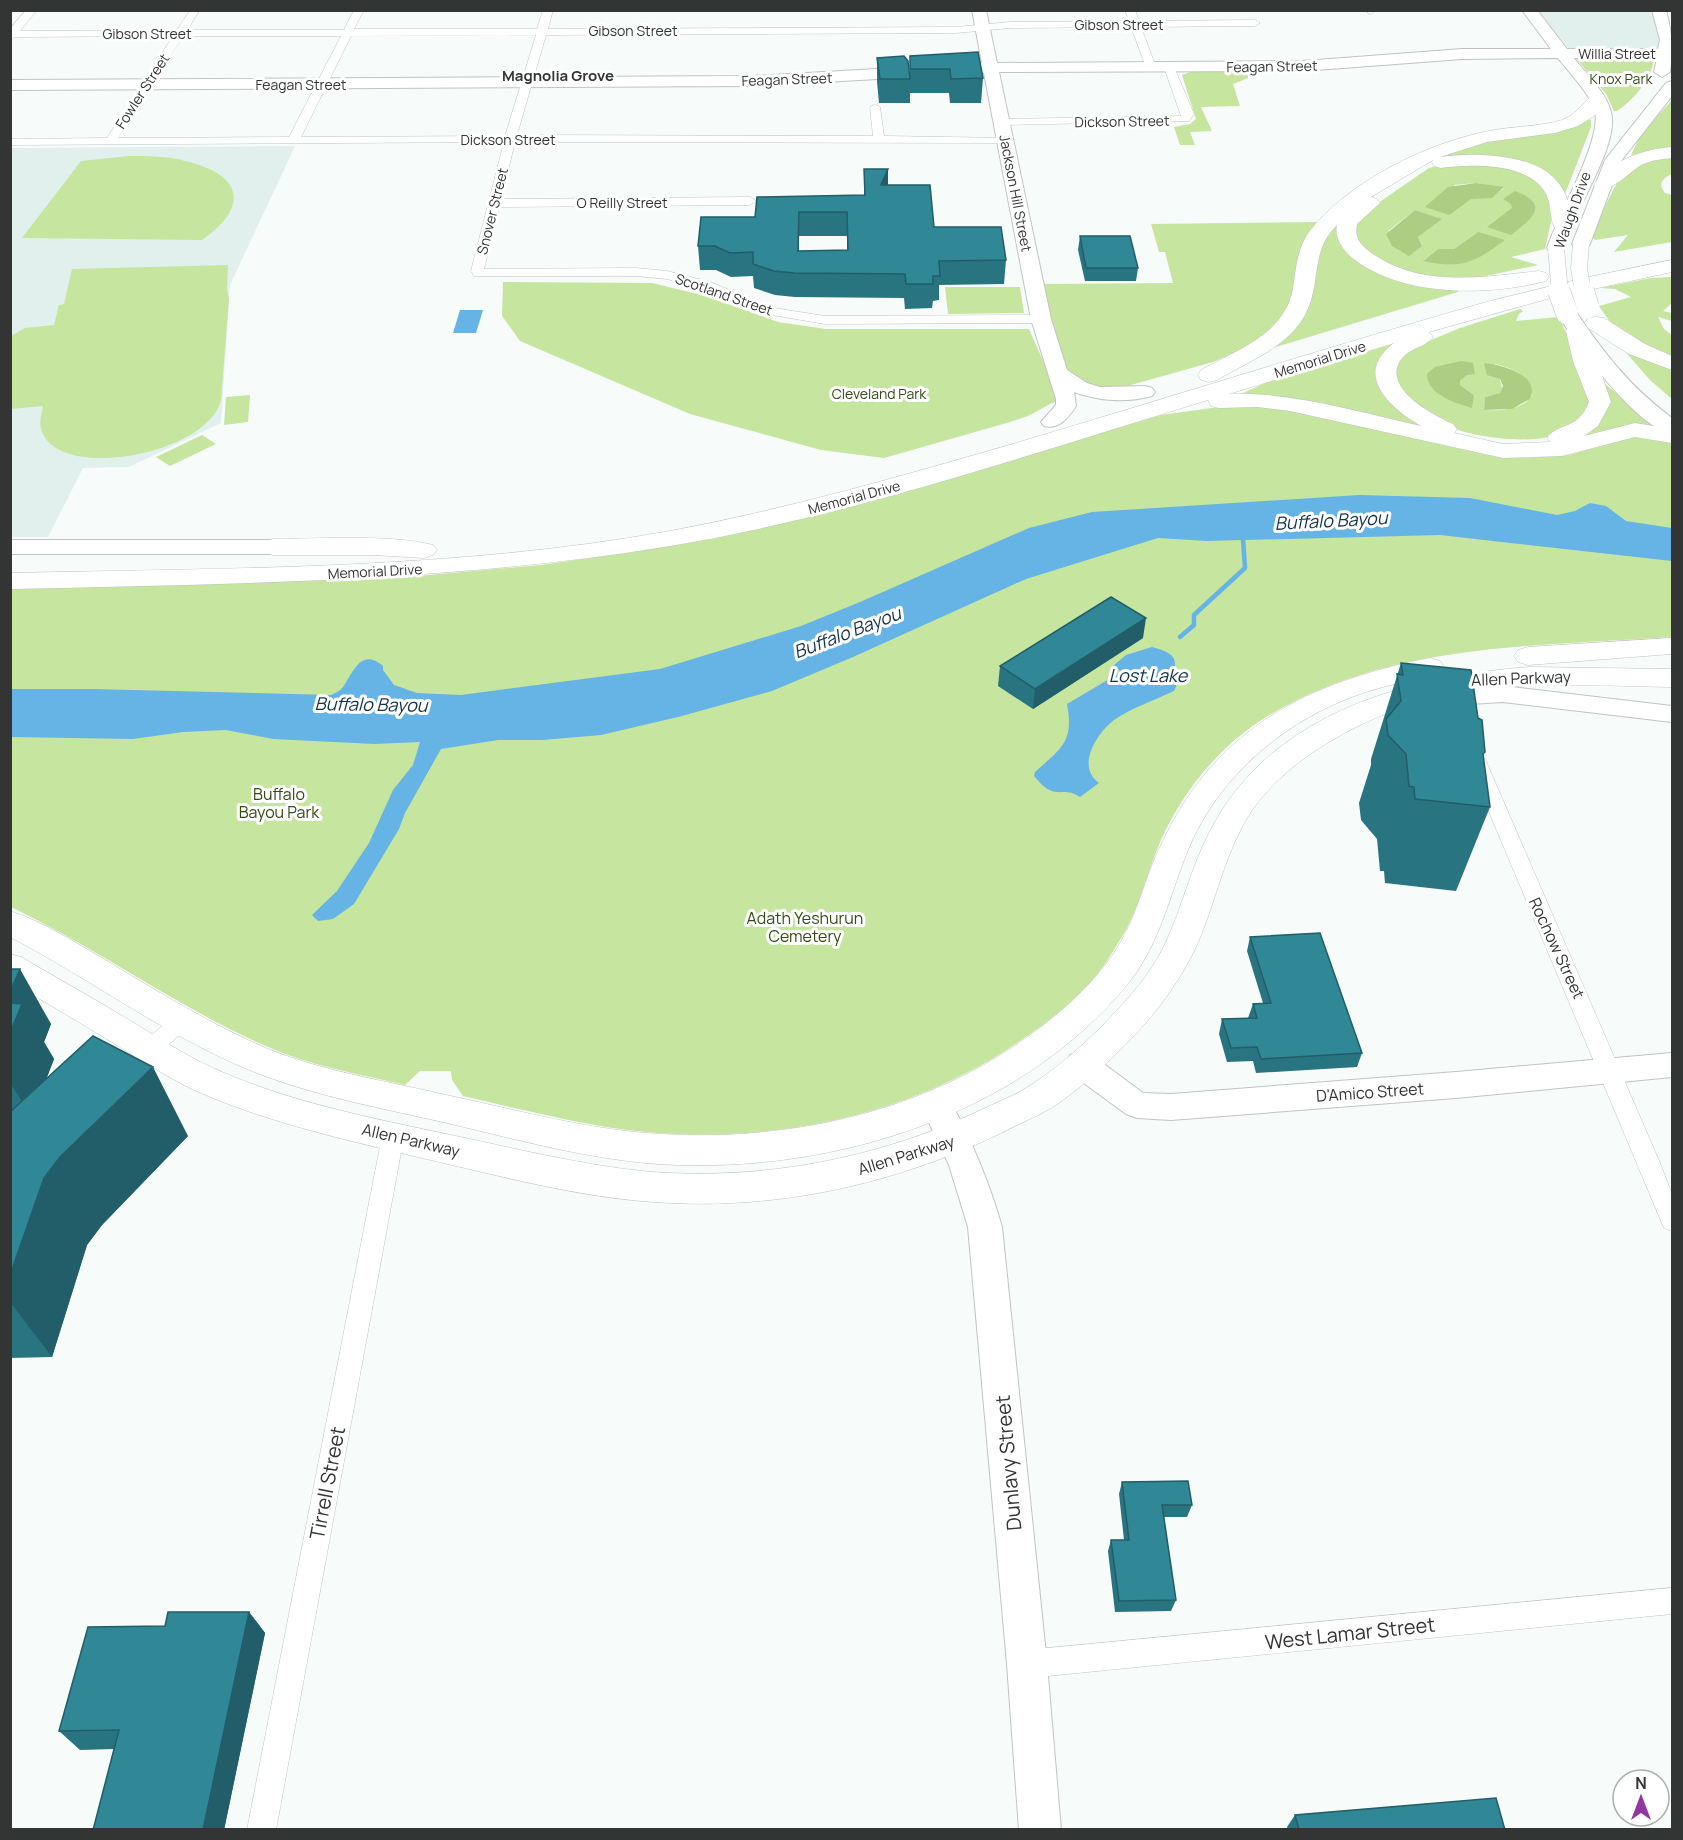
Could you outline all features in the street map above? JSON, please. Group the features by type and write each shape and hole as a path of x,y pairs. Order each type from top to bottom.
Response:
{"main road":[{"path":"1209,375 1268,340 1290,323 1300,304 1311,246 1325,225 1342,210 1411,164 1441,149 1492,135 1566,124 1587,114 1597,99"},
{"path":"1603,184 1637,159 1672,153"},
{"path":"1543,277 1457,285 1405,277 1363,257 1351,245 1346,235 1346,226 1356,212 1422,168 1432,163 1460,159 1511,165 1540,177 1556,193 1563,226"},
{"path":"1602,264 1672,247"},
{"name":"Memorial Drive","path":"10,560 266,557 424,550 559,537 760,503 834,486 1051,422 1151,401 1209,375 1543,277 1602,264 1672,253"},
{"name":"Memorial Drive","path":"10,580 396,570 529,559 623,546 757,522 843,501 1151,401 1532,295 1672,266"},
{"path":"1626,274 1672,275"},
{"path":"1456,317 1392,355 1387,364 1389,385 1396,397 1421,417 1459,434 1485,440 1537,442 1560,438 1579,431 1591,422 1600,402 1584,361 1582,319"},
{"path":"1582,319 1637,349 1672,364"},
{"path":"1151,401 1276,402 1481,447 1523,452 1562,449 1635,430 1672,436"},
{"path":"273,547 424,550"},
{"path":"1473,660 1672,646"},
{"name":"Allen Parkway","path":"10,922 182,1021 259,1060 309,1077 596,1142 662,1149 726,1150 795,1144 858,1132 937,1106 1013,1065 1046,1042 1086,1008 1121,969 1143,932 1175,846 1193,810 1211,785 1242,750 1269,729 1338,692 1378,678 1422,668 1473,660 1520,658 1672,660"},
{"name":"Allen Parkway","path":"10,966 201,1077 285,1110 393,1136 583,1179 654,1188 722,1189 798,1181 864,1170 921,1154 956,1140 1046,1094 1119,1031 1155,987 1181,945 1209,866 1228,824 1270,771 1295,750 1327,729 1396,696 1469,679 1528,674 1672,678"},
{"path":"1163,878 1202,891"},
{"path":"393,1136 429,1125 507,1143 596,1142"}],"street":[{"path":"11,35 32,10"},
{"name":"Fowler Street","path":"110,142 195,10"},
{"path":"293,141 359,10"},
{"name":"Snover Street","path":"478,273 510,140 548,10"},
{"path":"1130,10 1151,67"},
{"name":"Waugh Drive","path":"1530,10 1597,99 1603,111 1604,123 1600,143 1563,226 1556,248 1558,288 1582,319 1603,336 1629,368 1672,408"},
{"path":"1600,143 1622,123 1658,81 1669,53 1659,10"},
{"name":"Gibson Street","path":"11,35 956,30 981,19 1135,24 1255,23"},
{"name":"Jackson Hill Street","path":"981,19 1041,319 1066,399 1066,406 1051,422"},
{"name":"Willia Street","path":"1562,54 1669,53"},
{"name":"Feagan Street","path":"10,85 773,80 992,68 1335,65 1443,55 1562,54"},
{"name":"Dickson Street","path":"10,142 879,140 1185,119 1188,114 1169,67"},
{"name":"Waugh Drive","path":"1672,86 1613,160 1581,244 1579,273 1582,319 1595,357 1613,377 1672,428"},
{"path":"875,107 879,140"},
{"name":"O Reilly Street","path":"494,202 750,201"},
{"name":"Scotland Street","path":"478,273 636,272 667,275 705,285 771,311 825,320 1041,319"},
{"path":"1059,374 1073,385 1090,392 1151,401"},
{"path":"10,547 273,547"},
{"path":"1357,713 1449,697 1503,694 1672,714"},
{"path":"1468,712 1475,702 1503,694"},
{"name":"Rochow Street","path":"1470,745 1527,883 1611,1071 1672,1221"},
{"path":"125,1071 182,1021"},
{"name":"D'Amico Street","path":"1081,1064 1137,1105 1171,1107 1456,1085 1672,1065"},
{"name":"Dunlavy Street","path":"937,1106 956,1140 976,1187 985,1227 1027,1664 1040,1830"},
{"name":"Tirrell Street","path":"261,1830 393,1136"},
{"name":"West Lamar Street","path":"1027,1664 1672,1602"}],"shaded area":[{"path":"1538,11 1652,11 1659,35 1658,49 1569,49"},
{"path":"295,146 230,285 221,423 129,467 83,468 48,537 11,537 10,148"}],"green space":[{"name":"Knox Park","path":"1575,57 1649,57 1654,59 1650,74 1641,88 1623,107 1614,111 1606,94"},
{"path":"1248,69 1252,71 1248,72 1248,78 1233,84 1240,106 1201,107 1212,131 1190,132 1195,145 1180,145 1174,127 1190,124 1196,119 1182,75 1193,71"},
{"path":"1672,100 1672,150 1631,155 1641,134"},
{"path":"1587,119 1591,120 1591,127 1565,194 1549,179 1512,162 1476,157 1447,157 1418,166 1349,213 1344,220 1340,230 1343,242 1357,259 1367,266 1389,276 1455,288 1459,289 1458,292 1253,354 1299,324 1309,293 1315,252 1333,225 1350,210 1416,165 1446,151 1495,137 1570,127"},
{"path":"1672,155 1672,174 1664,179 1662,184 1665,193 1672,195 1672,242 1614,252 1628,235 1595,240 1592,236 1614,188 1629,166"},
{"path":"129,156 178,159 219,174 228,183 233,193 233,203 228,215 202,240 22,238 81,161"},
{"path":"1453,162 1516,169 1546,186 1553,213 1545,249 1511,257 1538,265 1462,281 1402,273 1356,244 1354,223 1362,214 1429,168","holes":["1476,183 1504,188 1492,197 1471,199 1454,185","1415,210 1441,219 1418,237 1422,246 1388,231","1478,232 1453,264 1424,260 1438,249 1454,249"]},
{"path":"1476,183 1504,187 1492,198 1471,199 1449,215 1425,207 1448,187"},
{"path":"1515,191 1533,202 1535,207 1531,218 1511,235 1487,227 1512,208 1511,204 1503,199"},
{"path":"1415,210 1442,219 1418,237 1422,246 1409,256 1392,246 1386,234"},
{"path":"1320,222 1296,299 1278,328 1240,350 1213,362 1113,390 1092,388 1069,374 1052,328 1044,284 1173,283 1165,252 1159,252 1151,224"},
{"path":"1478,232 1505,240 1485,254 1467,262 1448,264 1423,261 1438,249 1454,249"},
{"path":"228,265 229,299 221,400 210,419 190,435 162,448 132,455 101,458 74,455 53,446 41,429 43,406 11,409 11,336 25,328 54,325 59,305 64,304 72,269"},
{"path":"1672,277 1672,303 1663,311 1672,313 1672,321 1658,317 1664,329 1672,335 1672,361 1630,341 1606,317 1599,306 1631,297 1615,289 1600,288 1651,278"},
{"name":"Cleveland Park","path":"503,282 652,283 706,296 778,322 826,329 1029,329 1060,399 1028,416 884,458 821,450 690,414 520,341 502,316"},
{"path":"945,287 1020,287 1024,313 948,314"},
{"path":"1520,309 1523,311 1516,321 1559,317 1588,382 1593,408 1568,430 1543,438 1495,438 1465,432 1439,421 1398,393 1393,365 1412,348 1460,328","holes":["1473,363 1467,375 1460,381 1460,385 1474,395 1443,397 1429,382","1495,364 1514,370 1527,381 1532,395 1528,400 1518,407 1484,410 1485,397 1500,393 1502,389 1500,379 1493,376"]},
{"path":"1395,345 1380,367 1437,430 1508,445 1536,445 1573,438 1604,383 1656,427 1559,444 1512,448 1239,395 1276,378"},
{"path":"1622,348 1672,367 1672,399 1650,380"},
{"path":"1461,361 1473,363 1475,374 1467,375 1460,381 1460,385 1474,395 1472,408 1458,404 1437,393 1428,381 1427,374 1435,367"},
{"path":"1484,363 1518,372 1525,377 1532,390 1530,399 1512,409 1484,410 1485,397 1500,393 1503,386 1500,379 1487,375"},
{"path":"250,395 248,422 224,425 226,397"},
{"name":"Buffalo Bayou Park","path":"1258,406 1305,413 1504,457 1569,455 1633,437 1672,443 1672,637 1512,647 1407,662 1356,676 1307,695 1260,721 1229,745 1190,789 1161,840 1128,926 1089,984 1048,1021 1005,1051 959,1077 911,1098 860,1114 808,1126 701,1135 647,1132 595,1125 463,1096 452,1080 451,1071 420,1071 405,1085 335,1069 268,1047 202,1015 76,941 11,907 10,585 395,578 541,565 625,553 761,528 848,507 1161,415 1219,407"},
{"path":"202,435 216,444 170,466 156,457"}],"water":[{"path":"460,310 483,310 476,333 453,333"},
{"name":"Buffalo Bayou","path":"1359,495 1470,498 1557,515 1575,511 1590,503 1606,506 1626,521 1672,528 1672,561 1440,535 1207,541 1158,538 1026,579 772,691 601,735 542,740 498,740 441,749 405,813 399,829 354,904 333,919 318,921 312,915 337,891 369,843 393,790 413,765 420,742 375,744 273,739 226,730 183,732 133,739 11,737 11,689 331,695 342,688 358,664 369,659 383,666 383,670 394,685 417,693 461,695 660,669 801,626 1029,528 1092,512"},
{"name":"Lost Lake","path":"1152,647 1168,653 1174,660 1176,687 1174,691 1135,708 1107,726 1095,742 1089,760 1092,776 1099,783 1080,797 1068,792 1053,792 1048,789 1034,776 1035,772 1064,743 1069,727 1067,704 1121,672 1114,665 1126,655"}],"building":[{"path":"978,52 983,78 951,79 950,69 910,69 910,56"},
{"path":"904,56 908,61 910,79 880,79 877,58"},
{"path":"864,169 888,169 881,185 930,185 934,227 1001,227 1006,260 939,261 940,276 933,276 933,284 906,284 905,274 774,271 753,264 753,252 730,253 715,246 698,246 701,217 755,217 757,197 865,195","holes":["799,212 847,212 848,250 798,251"]},
{"path":"1080,236 1130,236 1138,268 1086,268"},
{"path":"1111,597 1146,618 1035,689 1000,666"},
{"path":"1401,663 1471,670 1478,718 1482,720 1485,752 1483,754 1490,807 1415,799 1414,787 1409,786 1406,754 1388,735 1386,719 1401,701 1397,674 1403,675"},
{"path":"1320,933 1362,1053 1261,1059 1257,1047 1231,1048 1222,1019 1257,1018 1253,1004 1271,1003 1250,937"},
{"path":"10,969 20,969 10,992"},
{"path":"10,1003 22,1004 10,1033"},
{"path":"93,1036 153,1067 60,1157 44,1178 10,1275 10,1112"},
{"path":"1188,1481 1192,1505 1162,1505 1176,1600 1119,1601 1111,1540 1129,1540 1122,1482"},
{"path":"168,1612 249,1612 203,1830 93,1830 119,1730 59,1731 88,1627 165,1626"},
{"path":"1496,1798 1505,1830 1299,1830 1295,1815"}],"waterway":[{"path":"1180,637 1194,625 1194,615 1245,568 1243,539 1246,533"}],"district":[{"name":"Magnolia Grove","path":"558,75"}],"park label":[{"name":"Adath Yeshurun Cemetery","path":"805,927"}]}
